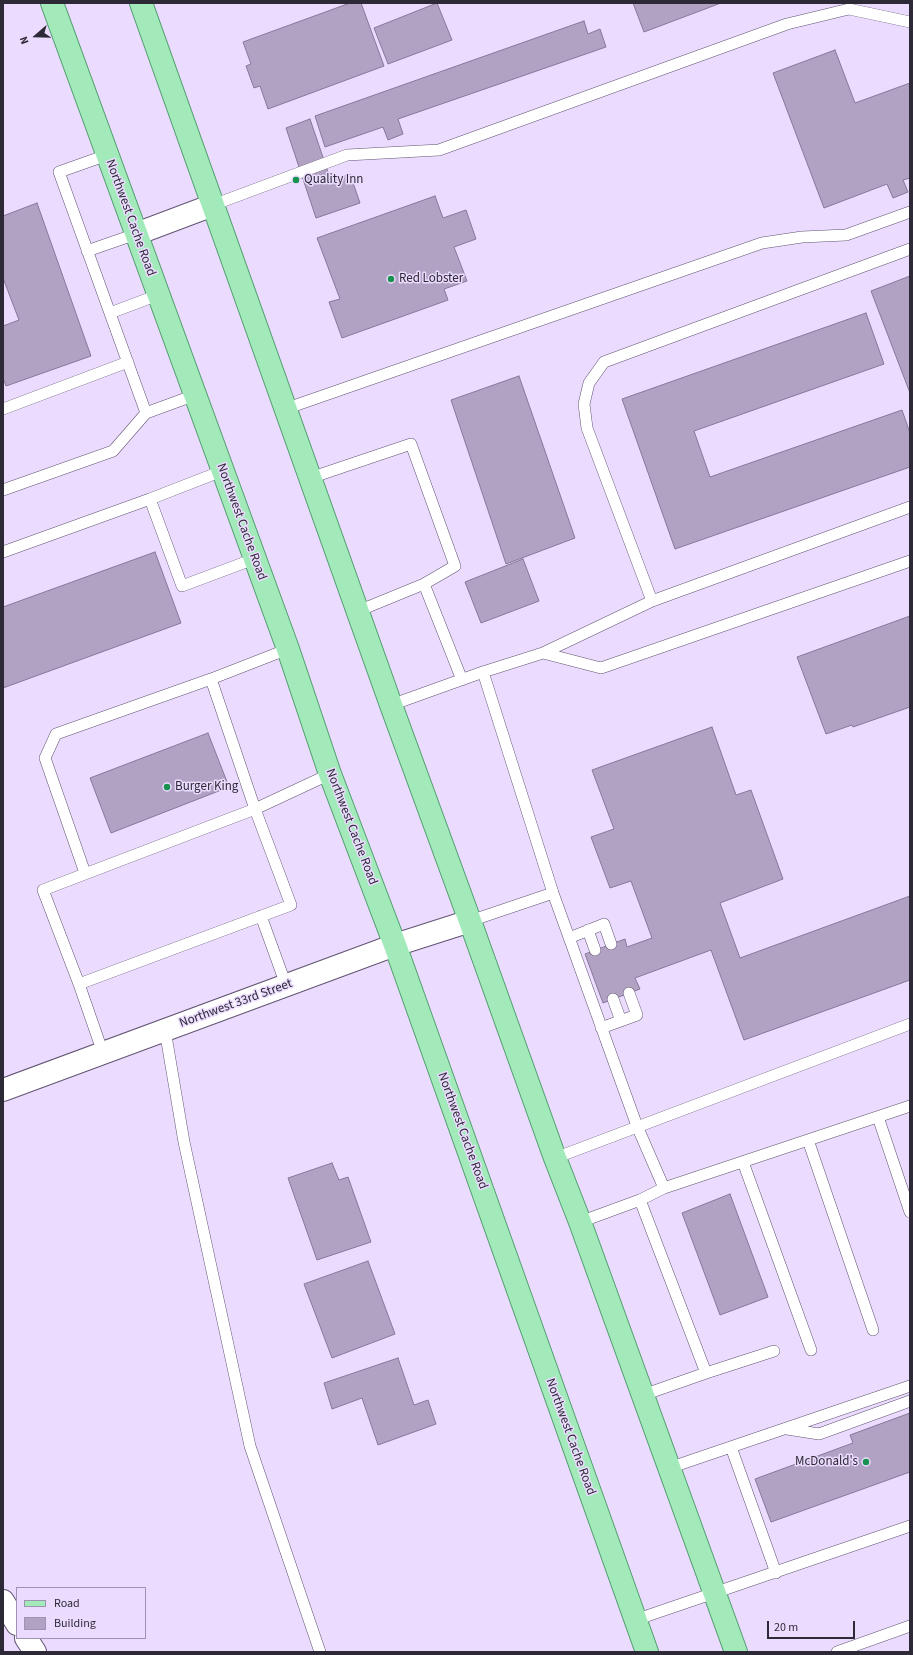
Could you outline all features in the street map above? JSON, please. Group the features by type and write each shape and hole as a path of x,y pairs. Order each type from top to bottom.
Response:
{"main road":[{"name":"Northwest Cache Road","path":"52,3 288,649 330,774 396,945 647,1652"},
{"path":"141,3 391,705 736,1652"}],"street":[{"path":"136,234 213,205"},
{"name":"Northwest 33rd Street","path":"3,1090 396,945 470,921"},
{"path":"3,1601 16,1622"},
{"path":"27,1639 35,1652"}],"lane":[{"path":"213,205 347,155 439,150 787,24 849,9 910,22"},
{"path":"107,155 59,172 146,413"},
{"path":"286,408 762,243 802,237 846,235 910,212"},
{"path":"87,251 136,234"},
{"path":"652,601 587,428 584,404 589,383 604,362 910,249"},
{"path":"110,313 158,295"},
{"path":"3,409 128,362"},
{"path":"3,490 113,451 146,413 195,395"},
{"path":"310,478 411,444 455,566 424,584 358,611"},
{"path":"3,552 150,499 222,471"},
{"path":"150,499 182,586 254,559"},
{"path":"391,705 483,672 543,653 652,601 910,508"},
{"path":"543,653 601,668 910,561"},
{"path":"424,584 462,680"},
{"path":"85,873 45,758 56,734 211,679 288,649"},
{"path":"483,672 553,893 637,1126 664,1188"},
{"path":"79,984 291,905 255,809 211,679"},
{"path":"103,1053 79,984 43,890 255,809 330,774"},
{"path":"470,921 553,893"},
{"path":"261,916 286,985"},
{"path":"569,938 604,924 611,944"},
{"path":"588,930 595,950"},
{"path":"601,1028 637,1015 629,993"},
{"path":"613,999 621,1021"},
{"path":"555,1158 910,1024"},
{"path":"165,1030 184,1142 250,1446 320,1652"},
{"path":"580,1222 640,1200 664,1188 910,1106"},
{"path":"878,1117 910,1212"},
{"path":"808,1140 873,1330"},
{"path":"743,1162 811,1350"},
{"path":"640,1200 706,1373"},
{"path":"643,1395 774,1351"},
{"path":"669,1468 910,1386"},
{"path":"785,1428 819,1434 910,1401"},
{"path":"731,1447 776,1573"},
{"path":"635,1620 910,1526"},
{"path":"837,1652 910,1626"}],"building":[{"path":"350,3 361,3 384,66 268,109 260,86 254,88 246,66 251,64 243,42"},
{"path":"437,3 452,40 388,64 374,28"},
{"path":"633,3 721,3 644,32"},
{"path":"584,21 588,34 600,29 606,47 398,119 403,134 388,140 383,127 325,147 315,116"},
{"path":"835,50 855,103 910,83 910,178 903,180 908,192 893,198 887,184 824,208 773,73"},
{"path":"310,119 331,181 350,174 360,203 316,218 286,128"},
{"path":"435,196 443,218 466,210 476,239 454,247 467,281 444,289 448,300 342,338 329,302 340,299 317,238"},
{"path":"37,203 91,356 6,386 3,378 3,326 19,320 3,278 3,216"},
{"path":"910,276 910,393 871,291"},
{"path":"866,313 884,364 694,431 710,477 902,410 910,433 910,467 675,549 622,399"},
{"path":"519,376 575,538 506,564 451,400"},
{"path":"155,552 181,623 3,688 3,607"},
{"path":"523,559 539,601 481,623 465,582"},
{"path":"910,616 910,707 853,727 852,725 826,734 797,657"},
{"path":"712,727 736,795 751,790 783,879 720,903 740,958 910,896 910,980 744,1040 711,950 635,978 640,989 603,1003 585,954 625,939 627,947 652,938 631,881 610,888 591,837 614,829 592,770"},
{"path":"208,733 229,787 111,833 90,778"},
{"path":"332,1163 339,1180 348,1177 371,1242 317,1260 288,1178"},
{"path":"730,1194 768,1297 720,1315 682,1213"},
{"path":"368,1261 395,1334 332,1358 304,1284"},
{"path":"398,1358 414,1405 428,1400 436,1424 378,1445 362,1398 332,1409 324,1383"},
{"path":"910,1413 910,1472 771,1522 755,1479 853,1443 850,1435"}],"place":[{"name":"Quality Inn","path":"296,180"},
{"name":"Red Lobster","path":"391,279"},
{"name":"Burger King","path":"167,787"},
{"name":"McDonald's","path":"866,1462"}]}
